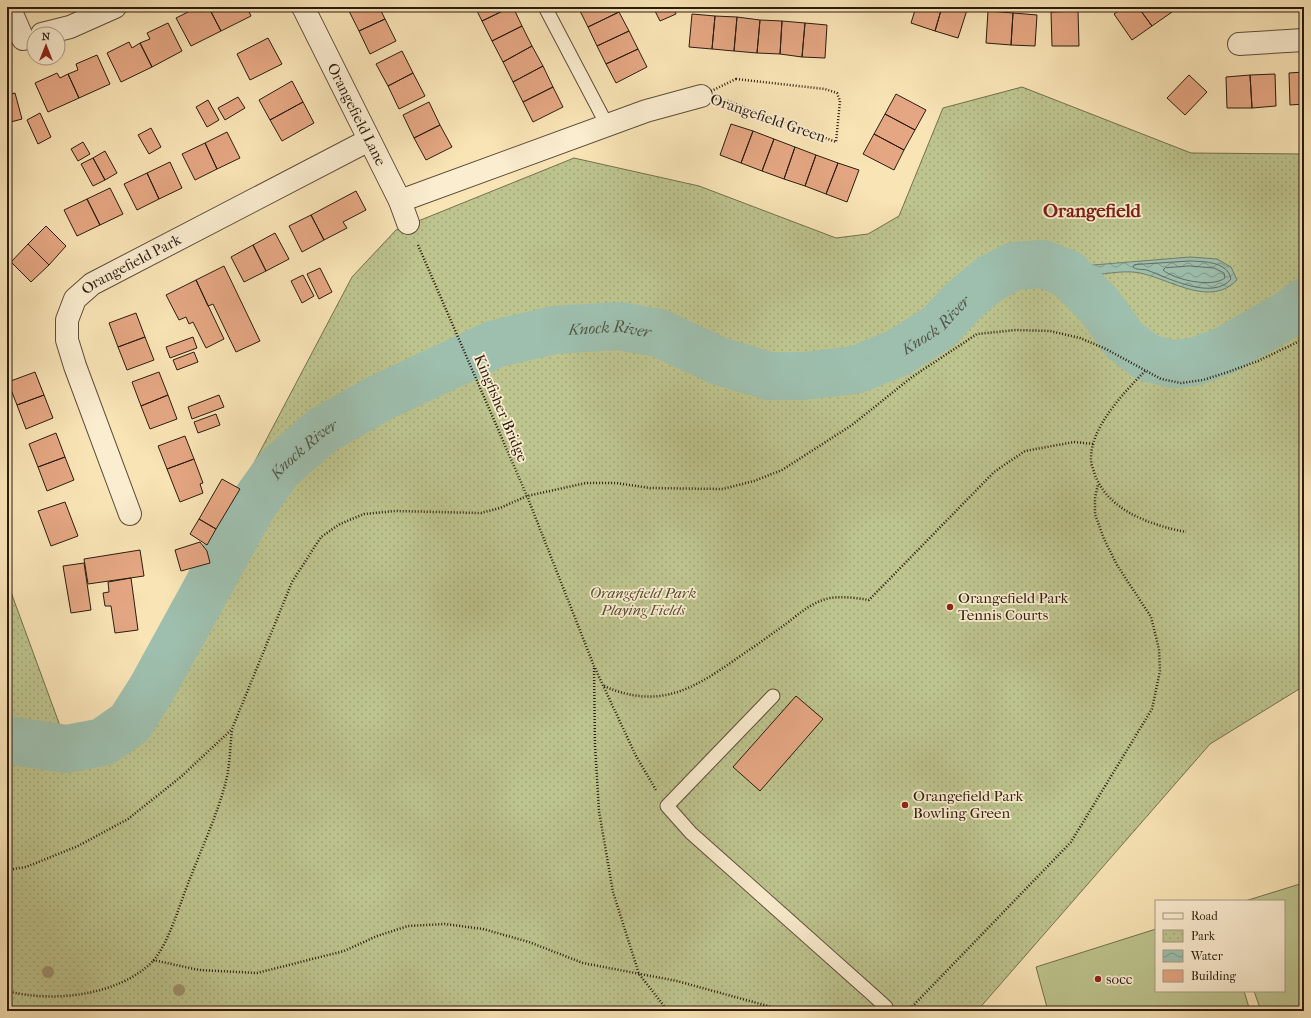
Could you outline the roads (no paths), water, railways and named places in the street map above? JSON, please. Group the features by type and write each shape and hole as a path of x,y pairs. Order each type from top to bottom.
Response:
{"street":[{"path":"9,7 26,36"},
{"path":"66,29 115,7"},
{"name":"Orangefield Lane","path":"303,7 400,201 408,222"},
{"path":"1239,44 1304,40"},
{"name":"Orangefield Green","path":"400,201 646,111 701,96"},
{"name":"Orangefield Park","path":"130,514 75,366 67,340 67,320 75,300 92,284 369,140"}],"lane":[{"path":"545,7 607,125"},
{"path":"773,696 667,806 691,833 874,996 886,1007 887,1011"}],"water":[{"path":"1190,257 1217,259 1231,267 1237,280 1227,288 1204,292 1192,290 1155,277 1138,273 1125,272 1092,275 1081,266"}],"waterway":[{"name":"Knock River","path":"7,740 66,749 103,742 130,723 151,690 252,506 279,468 323,430 380,398 495,344 554,330 619,326 659,333 719,361 769,376 803,376 855,370 898,353 939,327 962,302 988,280 1014,266 1043,264 1068,274 1099,305 1125,341 1148,358 1173,364 1194,362 1224,351 1290,313 1304,302"}],"place":[{"name":"Orangefield Park Tennis Courts","path":"950,607"},
{"name":"Orangefield Park Bowling Green","path":"905,805"},
{"name":"socc","path":"1098,979"}],"district":[{"name":"Orangefield","path":"1092,211"}],"park label":[{"name":"Orangefield Park Playing Fields","path":"643,602"}]}
